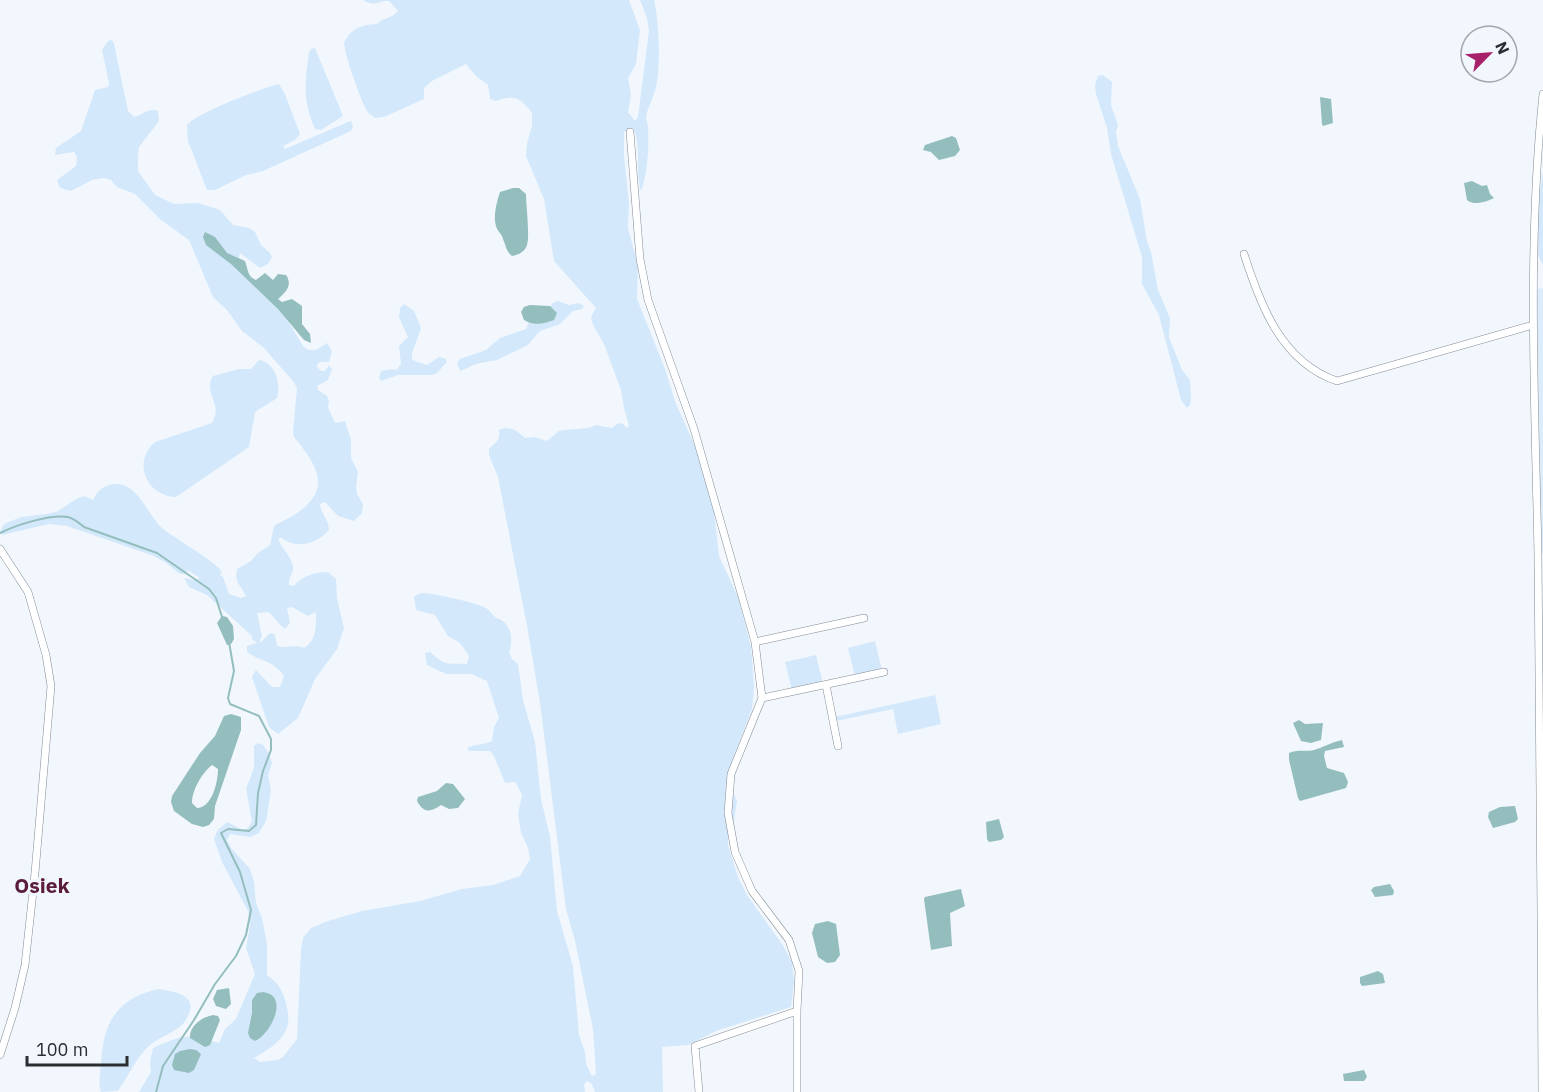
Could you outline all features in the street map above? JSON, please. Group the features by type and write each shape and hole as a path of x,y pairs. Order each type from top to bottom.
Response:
{"street":[{"path":"1542,1092 1540,557 1533,326 1534,203 1543,94"},
{"path":"630,132 640,259 648,300 694,429 755,642 762,698 731,774 728,813 735,852 752,891 789,940 799,971 796,1011 797,1092"},
{"path":"1244,254 1265,312 1281,340 1314,369 1337,381 1533,326"},
{"path":"0,549 28,592 46,655 51,686 25,965 15,1008 0,1055"},
{"path":"755,642 864,618"},
{"path":"762,698 884,672"},
{"path":"826,685 838,746"},
{"path":"699,1092 695,1046 796,1011"}],"shaded area":[{"path":"363,0 629,0 640,30 636,64 628,78 631,95 628,112 635,121 638,117 649,31 640,0 654,0 659,55 656,87 646,118 648,159 641,191 636,135 633,128 624,132 629,203 628,228 638,266 637,299 665,369 676,404 695,446 714,512 719,556 738,597 751,647 754,687 752,709 733,758 728,781 737,801 734,821 728,825 728,845 738,877 747,895 784,947 792,963 794,983 791,1007 716,1031 688,1045 662,1047 663,1092 595,1092 592,1084 587,1081 584,1084 585,1092 139,1092 151,1072 150,1061 153,1048 185,1037 219,1043 225,1029 236,1019 255,974 246,948 250,925 248,911 222,862 214,839 217,831 227,822 243,830 248,828 252,821 246,789 254,768 254,746 258,743 263,745 269,753 272,763 268,775 271,790 266,821 259,833 250,837 230,834 227,840 250,869 267,944 267,975 281,989 288,1013 288,1025 280,1039 254,1058 260,1062 278,1060 283,1057 297,1039 301,949 303,938 311,928 362,911 420,901 462,889 493,885 520,876 530,859 521,832 518,814 522,795 516,783 505,783 490,751 469,751 467,748 492,741 494,727 499,718 487,681 471,674 446,674 427,665 425,653 430,652 440,660 451,664 467,664 469,656 460,643 448,636 435,615 416,610 414,597 423,593 482,606 505,623 510,632 509,652 518,664 523,700 535,742 541,799 550,837 557,911 573,966 579,1035 585,1052 586,1064 592,1076 596,1074 593,1029 566,909 540,703 527,626 498,477 489,455 489,449 498,439 499,430 506,428 525,438 535,437 547,441 559,431 596,425 612,428 622,423 627,428 629,426 621,390 604,344 593,325 591,317 596,308 554,261 544,199 526,156 532,113 524,103 516,98 495,101 490,99 488,85 466,64 432,81 424,88 424,99 384,117 375,118 367,111 361,99 344,43 357,28 377,24 398,11 389,1 374,4"},
{"path":"112,40 114,44 128,111 134,117 148,111 158,111 159,121 139,147 138,157 138,171 155,195 174,204 198,203 220,210 233,225 249,228 255,232 261,245 272,257 268,264 260,268 240,253 238,265 282,311 303,346 308,350 316,350 327,343 332,351 329,362 320,362 316,366 321,371 325,371 329,365 332,369 328,380 317,386 318,390 327,396 328,407 335,423 345,421 351,440 351,458 358,472 356,488 363,504 362,513 354,521 338,516 325,502 320,504 329,526 329,530 324,535 300,544 278,538 293,566 289,585 294,586 305,577 318,573 328,572 336,579 337,598 344,628 337,649 315,679 298,718 278,734 269,727 252,677 256,670 272,687 280,687 284,676 271,664 247,652 247,646 257,643 252,636 207,595 189,587 184,578 195,580 200,578 187,570 187,574 180,574 154,556 67,526 49,524 2,535 0,532 4,524 21,517 58,511 84,496 93,500 103,487 119,484 127,486 140,498 162,528 219,568 229,594 241,598 246,596 237,581 237,569 270,545 274,526 304,507 313,498 317,489 316,470 293,432 297,388 263,347 242,331 227,310 213,297 189,240 161,220 135,194 117,187 111,180 103,178 92,180 71,191 60,188 57,180 76,166 77,157 74,152 55,155 56,148 81,131 95,90 108,87 102,50 108,41","holes":["292,607 308,616 316,612 316,627 314,637 304,648 277,646 275,635 272,633 259,643 262,636 257,613 268,612 285,629 290,623 287,608"]},
{"path":"315,48 343,116 321,130 315,129 306,99 309,52"},
{"path":"1103,75 1112,82 1111,105 1118,125 1116,132 1118,146 1140,199 1158,290 1170,318 1169,337 1182,370 1190,380 1191,399 1187,408 1181,400 1159,315 1142,284 1142,257 1111,154 1107,128 1096,94 1095,85 1098,76"},
{"path":"279,84 300,134 295,140 283,146 285,149 351,121 353,127 351,131 263,171 246,175 215,190 207,190 188,141 187,125 216,108"},
{"path":"1320,97 1331,99 1333,123 1323,126 1322,124"},
{"path":"952,136 956,138 960,150 955,156 939,160 931,152 923,150 925,145"},
{"path":"1543,172 1543,265 1539,256 1536,233"},
{"path":"1472,181 1482,186 1487,185 1494,198 1477,203 1467,200 1464,183"},
{"path":"519,188 526,194 528,234 525,250 512,256 497,228 495,218 500,192"},
{"path":"205,232 215,237 227,253 245,261 249,275 253,279 256,280 265,273 273,280 278,274 286,275 289,285 278,299 282,302 292,299 302,306 302,324 310,334 311,343 304,340 278,309 231,264 206,245 203,237"},
{"path":"1543,288 1543,554 1540,554 1537,289"},
{"path":"558,301 569,305 579,303 584,306 582,309 573,311 560,324 540,331 528,345 497,360 476,364 460,371 457,363 460,359 486,350 500,338 526,329 531,317 547,310"},
{"path":"404,304 414,311 421,328 412,353 412,360 427,365 439,357 446,359 447,362 432,375 398,375 381,381 379,377 381,371 396,370 401,364 399,346 408,337 399,317 400,308"},
{"path":"550,306 557,313 554,320 539,324 524,320 521,312 524,307"},
{"path":"259,360 270,365 276,375 278,392 277,398 255,412 249,447 176,497 157,491 146,477 144,468 144,459 148,450 155,442 212,423 216,410 210,388 213,376 239,369 251,369"},
{"path":"222,616 227,617 233,626 234,639 231,644 227,645 217,623"},
{"path":"875,641 882,671 855,676 848,648"},
{"path":"816,655 823,684 792,690 785,662"},
{"path":"935,695 941,724 898,734 893,709 836,721 835,717"},
{"path":"231,714 241,717 241,730 215,806 214,819 209,825 203,827 192,824 174,811 172,796 200,753 215,736 224,716","holes":["212,765 218,769 217,781 210,799 207,804 197,808 192,803 198,782"]},
{"path":"1299,720 1305,724 1323,723 1321,740 1311,743 1301,741 1293,723"},
{"path":"1342,740 1344,747 1325,751 1324,756 1327,768 1344,773 1348,782 1346,788 1300,801 1289,753 1314,750"},
{"path":"446,783 453,784 465,799 458,808 449,809 441,805 431,810 422,808 417,801 418,797 437,791"},
{"path":"1515,806 1518,819 1515,822 1493,828 1488,817 1489,812 1500,807"},
{"path":"999,819 1004,837 1001,840 989,842 986,822"},
{"path":"1390,884 1394,891 1393,895 1375,897 1371,890 1374,887"},
{"path":"961,889 965,906 950,913 952,946 931,950 924,899"},
{"path":"828,921 836,924 840,955 835,962 827,963 818,957 812,933 815,924"},
{"path":"1378,971 1383,974 1385,983 1362,986 1360,977"},
{"path":"229,988 231,1004 226,1009 216,1006 213,999 217,990"},
{"path":"158,989 183,995 187,999 190,1009 187,1018 183,1024 155,1041 144,1051 118,1091 101,1092 102,1049 114,1015 132,999"},
{"path":"263,992 271,995 277,1007 267,1031 255,1041 248,1033 252,1000 257,993"},
{"path":"213,1015 218,1016 220,1020 210,1045 205,1047 190,1038 190,1034 197,1023"},
{"path":"190,1049 201,1054 194,1070 189,1073 174,1070 172,1065 175,1054"},
{"path":"1364,1070 1367,1077 1364,1081 1344,1081 1343,1074"}],"waterway":[{"path":"0,533 43,519 68,517 84,527 157,553 209,589 216,598 222,617"},
{"path":"156,1092 163,1066 215,984 236,956 246,935 251,910 240,872 221,833 228,829 249,831 256,825 258,793 271,750 271,739 259,716 230,704 228,698 234,671 229,642"}],"district":[{"name":"Osiek","path":"42,886"}]}
